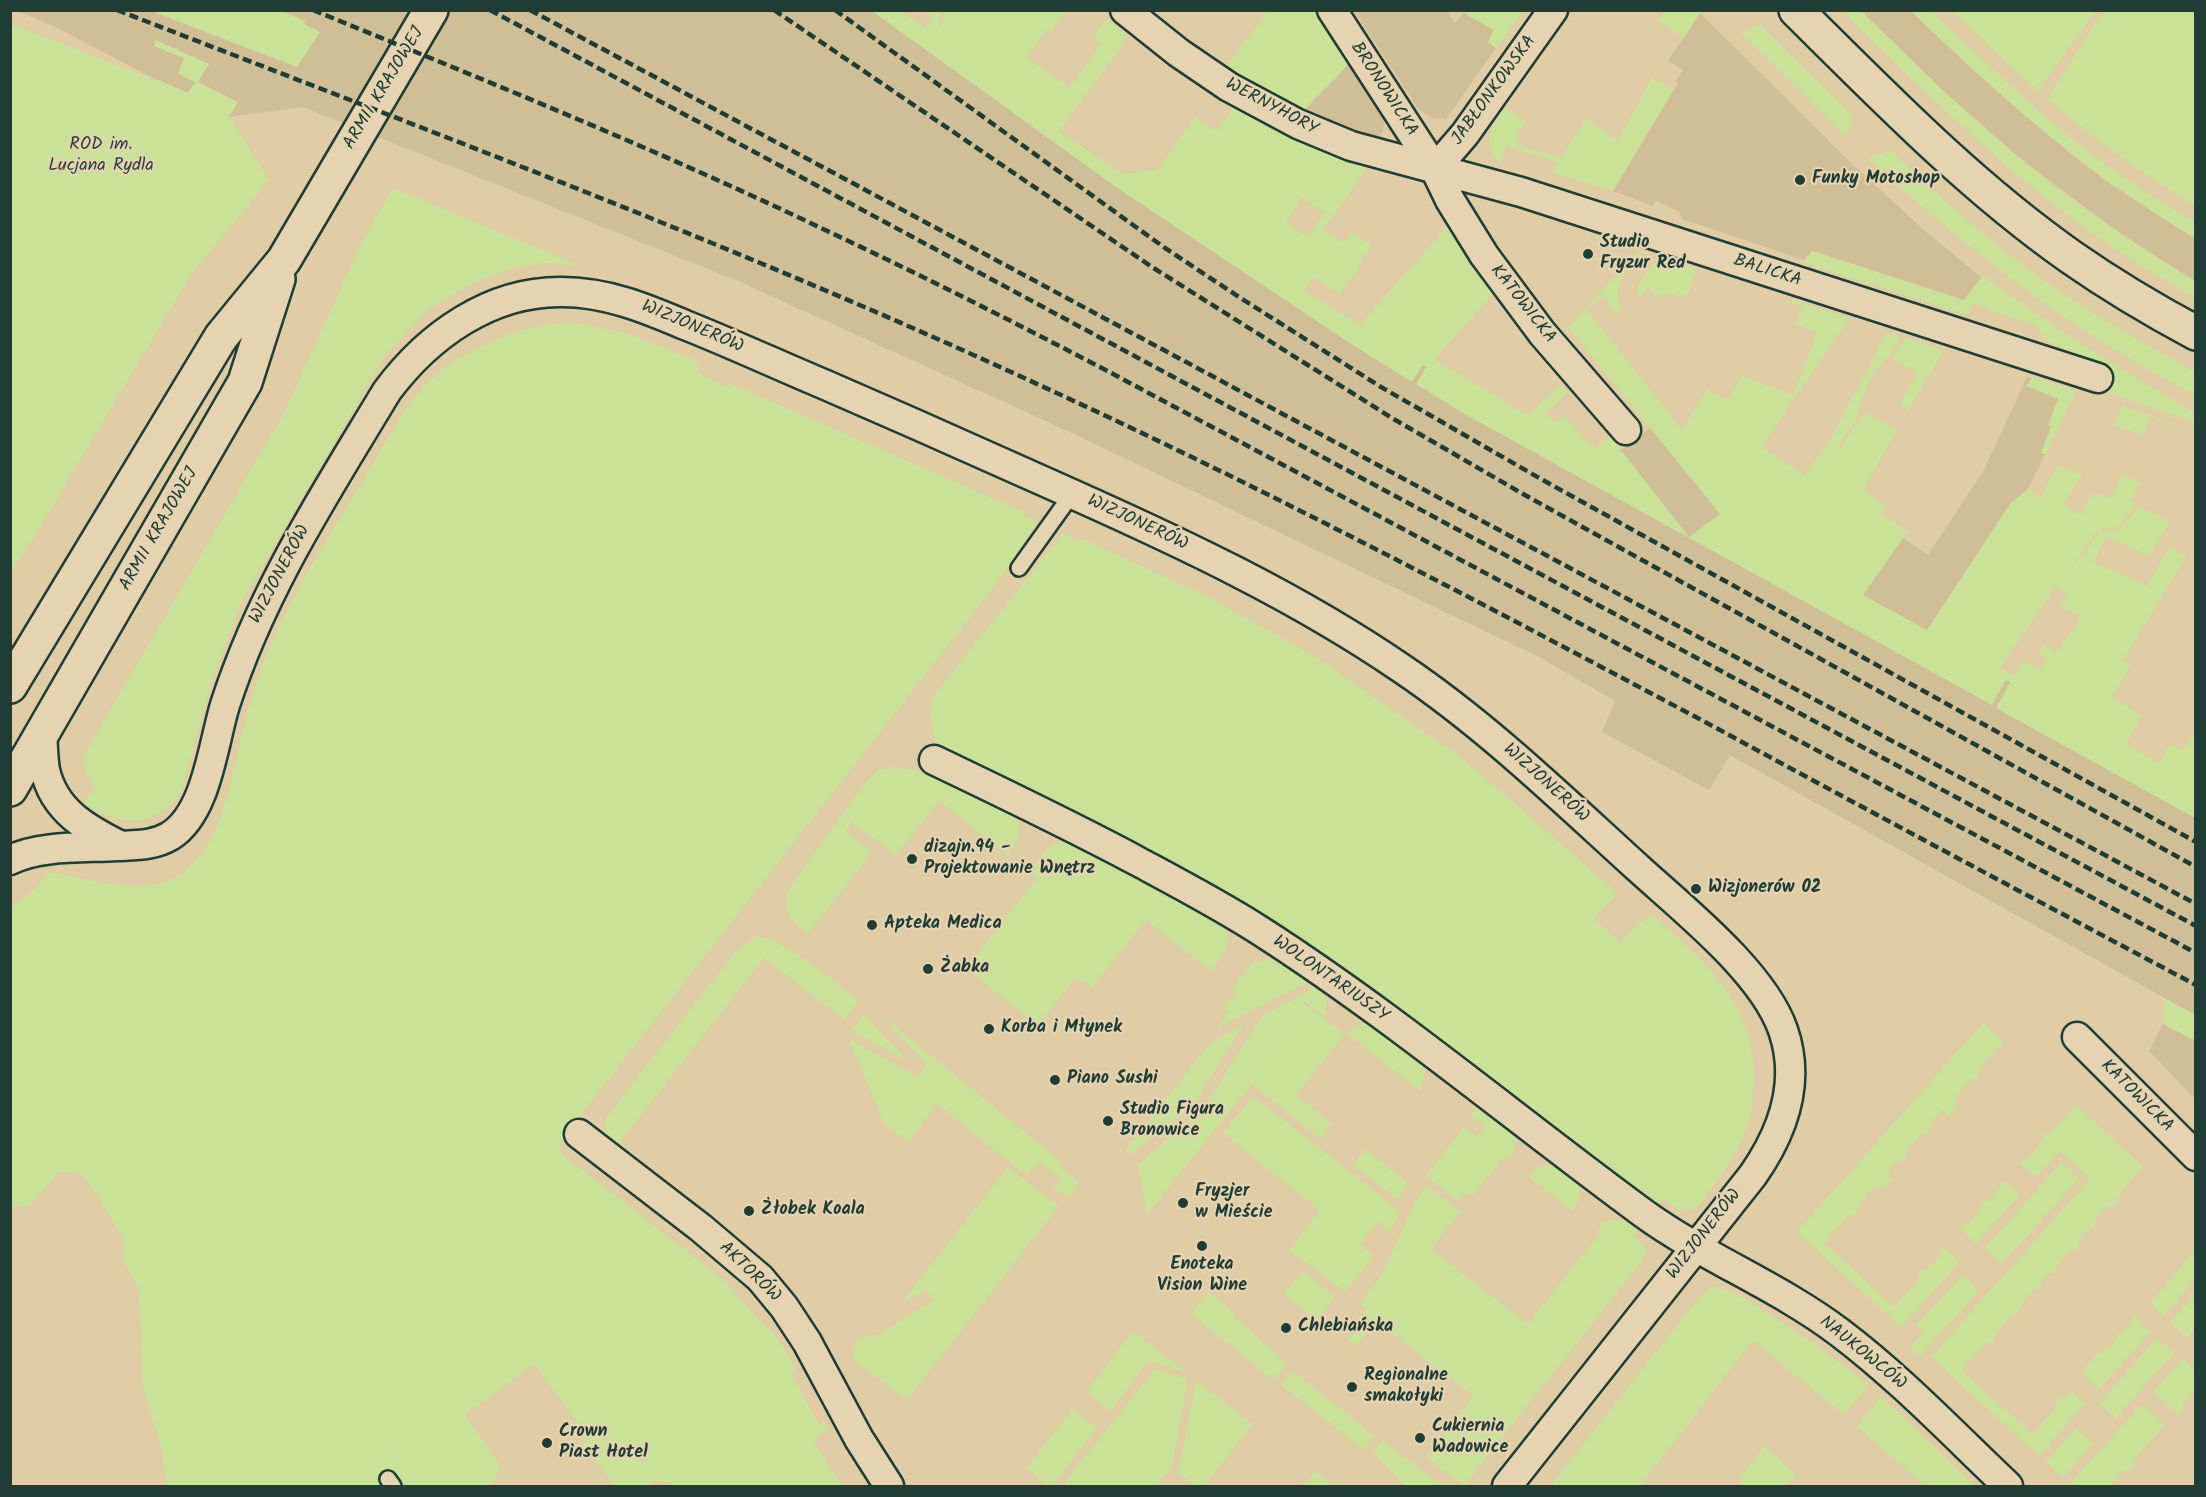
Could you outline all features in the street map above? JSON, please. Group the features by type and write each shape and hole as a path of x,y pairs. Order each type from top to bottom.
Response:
{"main road":[{"name":"ARMII KRAJOWEJ","path":"10,686 221,337 284,260 431,10"},
{"path":"1796,10 1913,125 2018,216 2104,280 2196,333"},
{"name":"ARMII KRAJOWEJ","path":"10,789 245,382 284,260"}],"street":[{"name":"WERNYHORY","path":"1125,10 1204,71 1298,124 1359,149 1435,169"},
{"name":"BRONOWICKA","path":"1332,10 1435,169"},
{"name":"JABŁONKOWSKA","path":"1435,169 1465,134 1552,10"},
{"name":"BALICKA","path":"1435,169 1521,192 2098,378"},
{"name":"KATOWICKA","path":"1435,169 1450,200 1484,255 1542,333 1626,430"},
{"name":"WIZJONERÓW","path":"10,860 34,852 152,844 171,836 185,823 197,803 228,697 257,619 287,561 387,391 421,351 457,324 493,305 514,298 558,291 586,293 632,303 709,334 1072,494 1232,568 1317,615 1402,669 1493,736 1704,929 1749,975 1773,1008 1785,1036 1790,1062 1787,1104 1777,1135 1766,1156 1697,1248 1507,1486"},
{"path":"42,733 45,771 60,805 76,821 121,846"},
{"name":"WOLONTARIUSZY","path":"934,760 1062,821 1211,900 1258,929 1319,970 1452,1068 1640,1211 1697,1248"},
{"name":"KATOWICKA","path":"2077,1037 2196,1156"},
{"name":"AKTORÓW","path":"579,1134 701,1228 760,1278 784,1307 802,1334 859,1439 889,1486"},
{"name":"NAUKOWCÓW","path":"1697,1248 1776,1291 1838,1331 1896,1379 2008,1486"}],"lane":[{"path":"1020,568 1072,494"}],"shaded area":[{"path":"18,11 902,11 1063,126 1059,131 1124,174 1154,169 1287,260 1304,290 1533,431 1599,467 1651,427 1720,513 1862,594 1903,538 1928,555 1984,470 2027,377 2075,392 2028,489 2010,504 1928,630 2195,784 2195,1015 1730,755 1709,790 1602,732 1615,701 1541,658 1072,433 738,281 303,107 228,117 61,30"},
{"path":"1354,11 1447,11 1455,23 1464,13 1494,30 1488,42 1496,48 1446,119 1432,118 1419,110"},
{"path":"1861,11 1911,11 2008,101 2081,162 2113,186 2195,238 2195,281 2120,233 2027,164 1951,98"},
{"path":"1700,13 1847,159 1924,230 1981,277 1964,300 1812,251 1804,260 1682,219 1680,212 1656,201 1653,206 1613,191 1678,83 1676,81 1683,70 1668,61"},
{"path":"1351,59 1384,119 1383,132 1373,143 1299,115"},
{"path":"2163,1024 2195,1040 2195,1099 2149,1051"}],"green space":[{"path":"1269,10 1314,11 1351,59 1341,73 1299,115 1206,62 1212,55 1227,65"},
{"path":"2104,10 2195,11 2195,205 2119,155 2047,99"},
{"path":"151,11 281,11 306,21 304,24 320,32 297,67"},
{"path":"872,11 902,11 925,27 932,17 925,11 941,11 938,25 941,26 945,11 1066,11 1051,31 1047,29 1027,57 1070,88 1101,44 1094,39 1095,33 1107,19 1129,36 1059,131 1124,174 1154,169 1156,171 1195,118 1216,131 1236,105 1368,166 1323,230 1344,243 1352,232 1372,245 1357,267 1359,268 1339,294 1313,277 1304,290 1360,325 1448,225 1493,294 1434,359 1527,415 1561,386 1567,392 1546,413 1555,423 1563,416 1594,448 1610,436 1689,537 1720,514 1568,327 1639,251 1642,252 1625,272 1619,285 1619,301 1622,311 1617,314 1603,296 1587,310 1682,430 1707,390 1728,400 1742,376 1793,395 1817,333 1795,324 1803,306 1789,302 1790,299 1850,318 1761,447 1804,475 1831,438 1887,332 1901,336 1890,355 1874,372 1865,388 1856,421 1839,444 1842,446 1864,413 1897,430 1863,489 1885,506 1880,513 1908,531 1863,595 1927,630 2010,504 2028,489 2040,498 2057,466 2082,474 2064,504 2081,516 2093,492 2111,498 2123,474 2140,483 2130,501 2137,505 2115,530 2106,527 2097,531 2074,564 2100,531 2106,529 2116,533 2140,506 2169,522 2149,556 2106,536 2094,562 2146,586 2170,547 2186,557 2123,660 2131,665 2111,697 2142,716 2126,744 2159,763 2170,744 2183,751 2195,730 2195,818 1996,708 2010,682 2006,680 1992,705 1461,412 1416,384 1426,367 1423,365 1412,382 1345,340 1116,187","holes":["1302,197 1325,213 1307,237 1286,222","2056,586 2067,595 2061,606 2078,615 2079,622 2056,653 2043,644 2038,652 2047,659 2041,670 2023,661 2014,676 2000,668"]},
{"path":"1461,11 1523,11 1496,48 1488,42 1494,30"},
{"path":"1662,11 1697,11 1700,13 1684,38 1658,21"},
{"path":"1842,11 1861,11 1959,105 2041,175 2116,231 2195,281 2195,298 2100,238 2009,168 1952,117"},
{"path":"1911,11 1932,11 2018,92 2086,150 2131,182 2195,222 2195,238 2118,188 2046,133 1978,74"},
{"path":"1952,11 2095,11 2038,91"},
{"name":"ROD im. Lucjana Rydla","path":"11,24 188,93 195,82 178,74 184,58 154,46 156,40 209,64 198,82 238,102 229,117 269,180 190,276 33,539 11,570"},
{"path":"1759,24 1853,116 1846,137 1741,33"},
{"path":"1652,77 1673,90 1613,191 1552,172 1558,162 1506,146 1500,165 1494,157 1489,143 1490,136 1504,107 1526,122 1516,136 1519,145 1561,158 1586,118 1618,141"},
{"path":"1890,150 1971,223 2036,275 2109,322 2195,372 2195,395 2079,327 1986,259 1868,158"},
{"path":"393,188 578,265 544,263 512,268 470,284 429,309 385,355 243,599 212,679 181,793 158,814 146,819 122,820 96,811 82,804 95,788 85,773 84,755 284,413 361,244"},
{"path":"1812,251 1964,300 1983,276 2140,381 2195,412 2195,422 2097,389 2105,368 2046,340 2036,325 1973,303 1968,315 1803,263"},
{"path":"1659,257 1696,269 1689,292 1681,297 1664,292 1658,297 1649,288 1638,297 1638,287"},
{"path":"569,322 623,332 697,361 699,373 726,387 729,383 1024,512 1025,516 1038,522 993,588 561,1140 560,1147 563,1155 724,1280 761,1322 773,1332 797,1369 791,1373 819,1425 824,1423 829,1429 813,1441 842,1486 676,1486 655,1480 647,1486 614,1486 573,1428 579,1424 534,1364 465,1415 499,1463 497,1476 488,1486 401,1486 393,1475 378,1486 167,1486 162,1450 143,1387 139,1289 124,1262 123,1238 92,1187 80,1173 59,1172 28,1207 11,1205 10,913 16,904 37,887 48,872 132,887 165,882 180,874 193,863 203,851 218,824 228,794 252,697 273,639 318,555 406,409 436,375 474,350 522,330"},
{"path":"1905,338 1944,350 1908,411 1899,406 1917,373 1892,358"},
{"path":"2033,377 2076,391 2046,454 2041,453 2058,399 2026,386"},
{"path":"2122,406 2178,424 2178,426 2151,417 2143,435 2114,426"},
{"path":"1063,533 1078,541 1083,539 1204,595 1313,655 1462,758 1615,891 1614,897 1594,918 1620,943 1640,922 1654,915 1697,955 1722,984 1742,1017 1752,1054 1754,1072 1749,1120 1741,1142 1724,1171 1698,1205 1683,1210 1663,1198 1656,1206 1416,1022 1304,940 1205,880 1042,795 936,746 930,715 932,698"},
{"path":"894,767 915,770 1010,812 1018,823 1017,839 1007,855 939,801 896,855 851,822 845,831 873,852 807,934 790,916 787,891 862,787 879,770"},
{"path":"1068,839 1220,922 1225,929 1228,942 1224,953 1211,971 1146,920 1092,988 1076,977 1038,1025 966,968 1037,878 1029,872 1050,847"},
{"path":"756,936 769,939 795,953 858,1000 845,1020 764,958 616,1147 606,1134 606,1118 735,952"},
{"path":"1268,959 1281,960 1307,979 1304,984 1216,1029 1229,1013 1223,1008 1236,992 1232,988 1253,963"},
{"path":"1314,983 1325,998 1327,1006 1324,1016 1304,1001 1243,1078 1251,1085 1147,1214 1138,1164 1200,1113 1263,1015 1309,991"},
{"path":"2163,998 2195,1014 2195,1040 2163,1024"},
{"path":"1303,1003 1345,1034 1296,1095 1332,1124 1321,1139 1244,1078"},
{"path":"875,1010 1062,1162 1059,1166 1079,1183 1067,1198 1054,1187 1061,1179 1040,1162 1026,1175 937,1104 908,1142 884,1123 849,1039 918,1077 927,1065"},
{"path":"864,1014 906,1060 851,1030"},
{"path":"1983,1023 2004,1041 1981,1066 1979,1076 1960,1091 1954,1104 1957,1106 1949,1116 1942,1110 1932,1122 1929,1131 1913,1142 1905,1159 1896,1162 1886,1173 1892,1179 1884,1189 1881,1186 1868,1193 1859,1204 1856,1214 1847,1217 1824,1243 1894,1307 1917,1281 1919,1272 1937,1259 1943,1246 1960,1262 1901,1327 1797,1232"},
{"path":"1244,1024 1193,1105 1130,1155 1125,1151 1211,1042"},
{"path":"1363,1024 1372,1024 1421,1060 1424,1079 1420,1091 1346,1033"},
{"path":"1251,1099 1257,1099 1400,1211 1390,1232 1378,1222 1360,1244 1374,1256 1345,1292 1289,1250 1320,1210 1223,1133"},
{"path":"1481,1103 1516,1134 1515,1150 1507,1160 1503,1157 1472,1197 1465,1192 1458,1201 1426,1176 1464,1127 1477,1137 1485,1127 1471,1116"},
{"path":"2075,1105 2143,1167 2120,1193 2117,1203 2105,1209 2096,1220 2093,1229 2090,1227 2080,1238 2078,1248 2063,1257 2056,1272 2047,1275 2039,1283 2042,1286 2027,1297 2019,1313 2006,1321 1994,1341 1985,1344 1962,1370 2032,1434 2056,1408 2058,1398 2071,1391 2085,1404 2039,1456 1931,1357 2090,1179 2060,1151 2036,1177 2019,1162 2027,1159 2041,1143 2044,1135 2052,1131"},
{"path":"1365,1149 1409,1184 1397,1199 1353,1165"},
{"path":"2062,1162 2079,1178 2002,1264 1985,1248"},
{"path":"1553,1164 1568,1171 1578,1183 1580,1196 1573,1211 1529,1177 1538,1168"},
{"path":"1008,1167 1059,1206 907,1400 852,1359 857,1339 879,1334 933,1300 927,1290 902,1302"},
{"path":"2005,1180 2020,1194 1976,1244 1959,1227 1973,1218 1981,1203 1990,1200"},
{"path":"1426,1185 1460,1211 1431,1249 1528,1324 1600,1233 1597,1230 1603,1222 1622,1220 1634,1226 1638,1230 1634,1237 1647,1252 1464,1486 1426,1457 1473,1396 1376,1321 1355,1346 1347,1339 1362,1321 1359,1318 1367,1309 1360,1303 1382,1275 1411,1210"},
{"path":"2195,1251 2195,1279 2164,1316 2150,1303"},
{"path":"1302,1271 1335,1297 1317,1320 1284,1294"},
{"path":"1963,1275 1979,1291 1920,1356 1910,1348 1924,1332 1916,1325"},
{"path":"1719,1286 1749,1301 1815,1344 1869,1385 1844,1415 1753,1340 1640,1486 1550,1486 1690,1309 1706,1292"},
{"path":"1208,1292 1236,1314 1234,1317 1287,1363 1274,1380 1191,1314"},
{"path":"2195,1295 2195,1329 2187,1338 2170,1322"},
{"path":"2133,1315 2151,1331 2099,1389 2082,1373 2083,1370 2096,1355 2113,1344 2119,1330 2122,1333 2130,1324"},
{"path":"1133,1331 1186,1372 1148,1361 1111,1411 1086,1392"},
{"path":"2157,1338 2174,1353 2116,1418 2099,1403"},
{"path":"2182,1359 2195,1372 2195,1390 2184,1403 2182,1412 2178,1414 2153,1392"},
{"path":"1155,1369 1188,1380 1171,1469 1157,1486 1062,1486"},
{"path":"1293,1371 1374,1436 1363,1449 1281,1385"},
{"path":"1196,1381 1253,1424 1204,1486 1195,1486 1178,1473"},
{"path":"1881,1396 1975,1486 1926,1486 1857,1427"},
{"path":"2142,1404 2165,1425 2135,1458 2133,1468 2123,1471 2110,1486 2075,1486 2071,1482"},
{"path":"1073,1409 1097,1428 1052,1486 1048,1486 1026,1468"},
{"path":"2077,1428 2093,1444 2063,1478 2046,1462"},
{"path":"1382,1441 1443,1486 1406,1486 1373,1453"},
{"path":"1764,1446 1796,1474 1785,1486 1744,1486 1738,1480"},
{"path":"1315,1471 1334,1486 1303,1486"}],"railway":[{"path":"117,10 702,239 934,337 1132,428 1462,594 2196,985"},
{"path":"313,10 697,171 860,246 969,300 1115,375 2196,953"},
{"path":"490,10 2196,926"},
{"path":"530,10 2196,904"},
{"path":"774,10 1152,267 1392,418 1523,494 2196,867"},
{"path":"835,10 1165,248 1381,387 1541,479 2196,842"}],"place":[{"name":"Funky Motoshop","path":"1800,180"},
{"name":"Studio Fryzur Red","path":"1588,254"},
{"name":"dizajn.94 - Projektowanie Wnętrz","path":"912,859"},
{"name":"Wizjonerów 02","path":"1696,889"},
{"name":"Apteka Medica","path":"872,925"},
{"name":"Żabka","path":"928,969"},
{"name":"Korba i Młynek","path":"989,1029"},
{"name":"Piano Sushi","path":"1055,1080"},
{"name":"Studio Figura Bronowice","path":"1108,1121"},
{"name":"Fryzjer w Mieście","path":"1183,1203"},
{"name":"Żłobek Koala","path":"749,1211"},
{"name":"Enoteka Vision Wine","path":"1202,1246"},
{"name":"Chlebiańska","path":"1286,1328"},
{"name":"Regionalne smakołyki","path":"1352,1387"},
{"name":"Cukiernia Wadowice","path":"1420,1438"},
{"name":"Crown Piast Hotel","path":"547,1443"}]}
